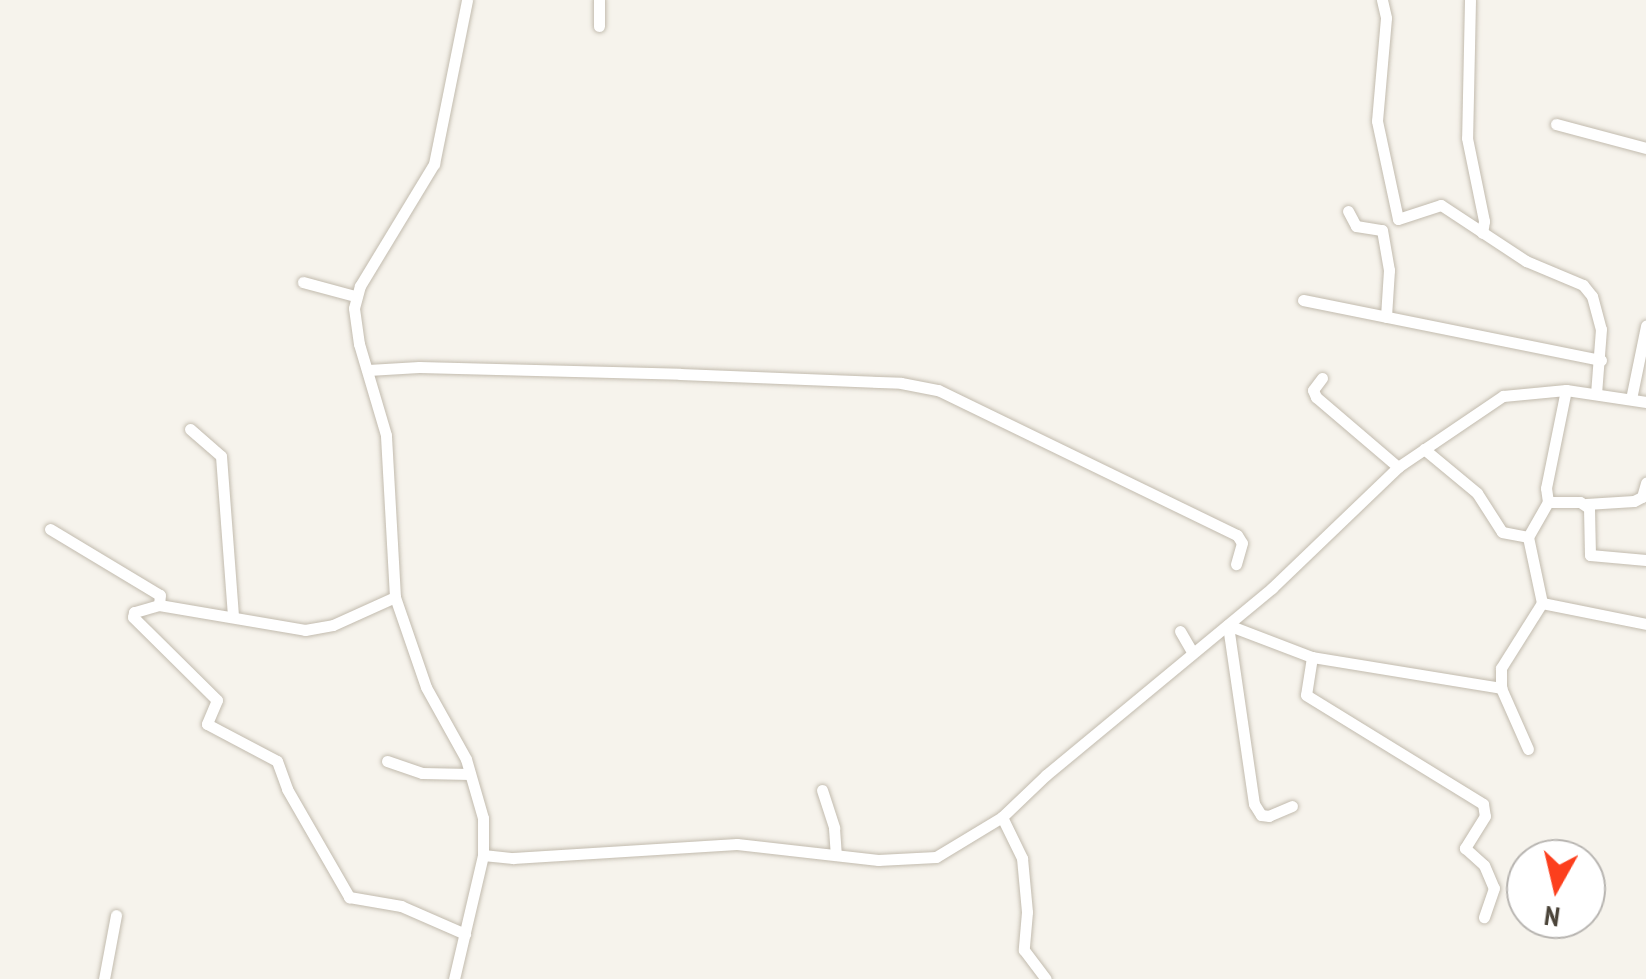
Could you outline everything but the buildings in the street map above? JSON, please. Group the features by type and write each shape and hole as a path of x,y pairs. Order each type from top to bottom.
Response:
{"street":[{"path":"454,979 483,855 484,818 470,774 419,670 395,596 386,435 356,332 355,296 434,164 467,0"},
{"path":"599,0 599,26"},
{"path":"1382,0 1386,18 1376,122 1398,219"},
{"path":"1470,0 1467,138 1484,221 1482,233"},
{"path":"1556,124 1646,148"},
{"path":"1348,211 1356,226 1382,230 1398,219 1441,206 1526,261 1583,286 1597,308 1601,360 1596,394"},
{"path":"1382,230 1389,270 1386,317"},
{"path":"303,282 355,296"},
{"path":"1303,300 1601,360"},
{"path":"1631,399 1646,326"},
{"path":"368,370 419,366 680,374 901,383 938,390 1237,535 1242,543 1236,564"},
{"path":"1322,378 1313,390 1316,397 1398,468"},
{"path":"483,855 536,858 737,844 922,861 950,852 1002,817 1228,625 1398,468 1503,396 1566,390 1646,402"},
{"path":"1528,750 1501,688 1500,668 1542,604 1528,537 1548,502 1546,488 1566,390"},
{"path":"190,429 221,456 233,618"},
{"path":"1424,449 1477,493 1502,532 1528,537"},
{"path":"1548,502 1634,501 1642,497 1646,483"},
{"path":"1586,504 1590,555 1646,560"},
{"path":"50,529 160,595 158,604"},
{"path":"395,596 320,629 158,604 132,615 217,700 206,724 277,761 286,789 348,898 400,906 465,934"},
{"path":"1542,604 1646,624"},
{"path":"1228,625 1312,657 1501,688"},
{"path":"1228,625 1254,804 1269,816 1292,806"},
{"path":"1180,631 1192,652"},
{"path":"1312,657 1306,695 1484,804 1485,816 1465,848 1484,865 1494,888 1484,917"},
{"path":"386,761 422,774 470,774"},
{"path":"822,790 834,828 836,855"},
{"path":"1002,817 1022,858 1028,912 1024,950 1046,979"},
{"path":"104,979 116,915"}]}
